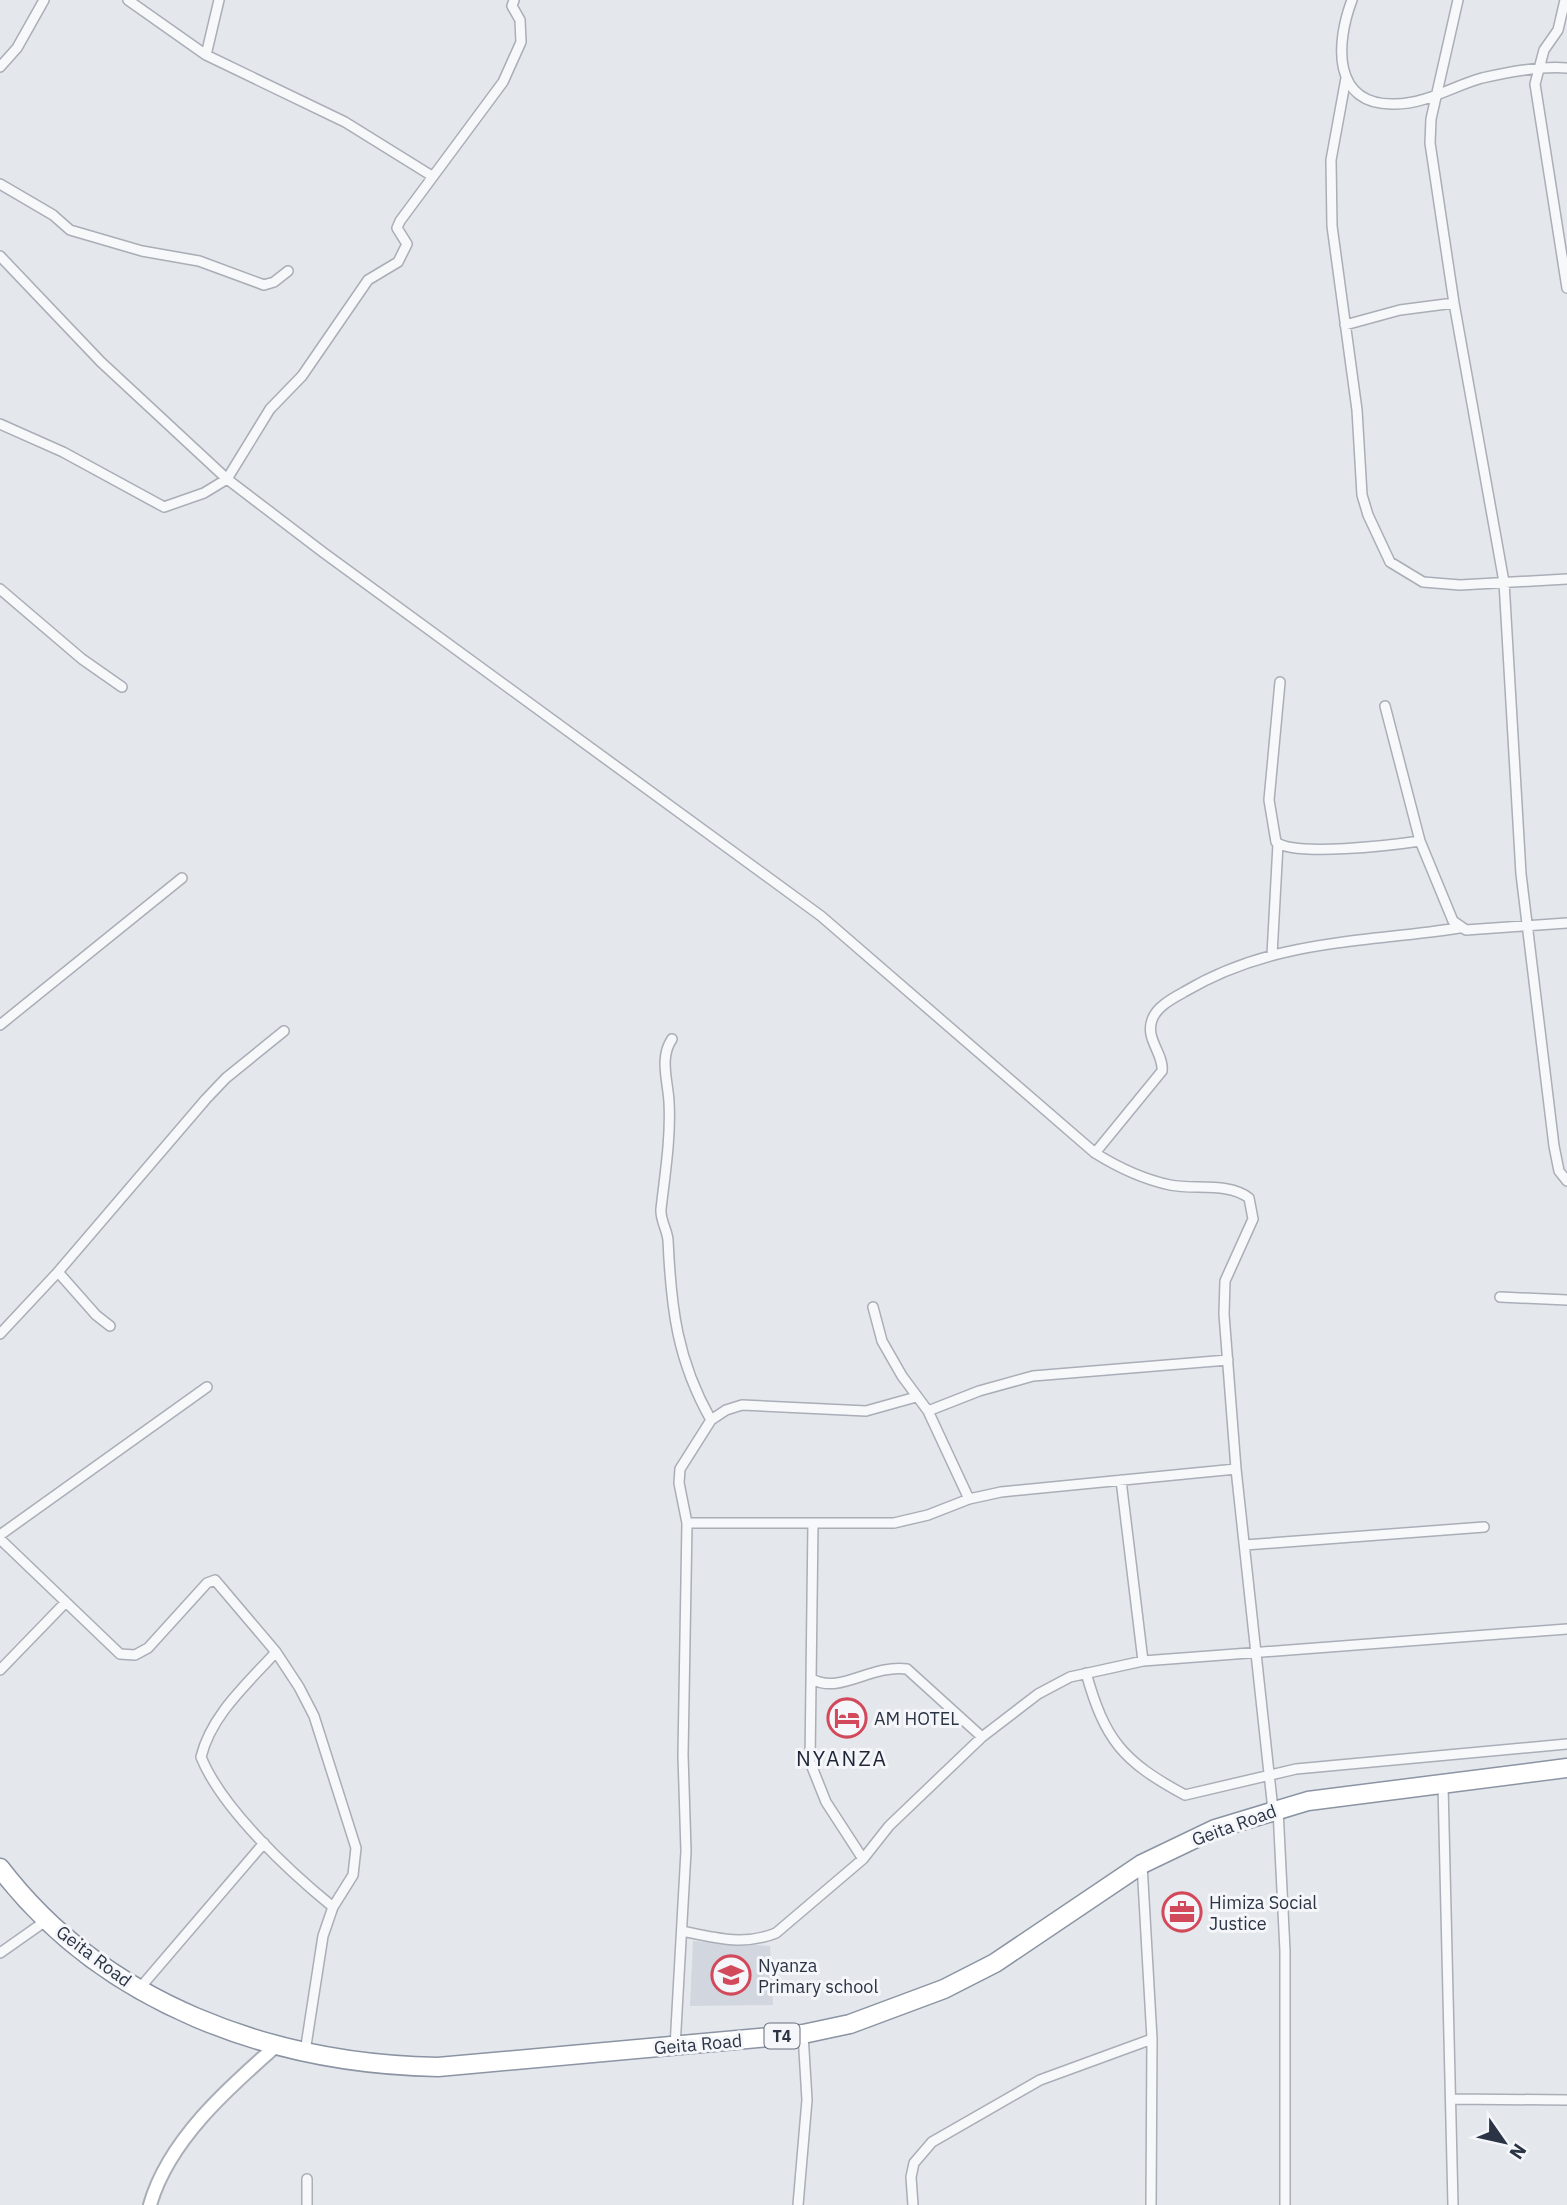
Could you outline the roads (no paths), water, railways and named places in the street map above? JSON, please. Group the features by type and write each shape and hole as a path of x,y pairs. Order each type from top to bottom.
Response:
{"highway":[{"name":"Geita Road","path":"0,1868 47,1920 121,1980 221,2030 276,2046 383,2066 438,2067 803,2034 850,2024 944,1989 995,1963 1142,1864 1215,1829 1308,1801 1567,1768"}],"street":[{"path":"0,67 17,48 44,0"},
{"path":"128,0 206,55 334,116 432,176"},
{"path":"206,55 219,0"},
{"path":"0,424 73,457 164,507 204,493 227,479 270,408 302,376 368,280 398,262 402,256 407,244 398,225 503,82 518,50 521,25 512,6 514,0"},
{"path":"1352,0 1341,40 1340,56 1351,87 1375,102 1396,104 1435,96 1478,79 1510,72 1567,68"},
{"path":"1458,0 1435,96 1430,143 1454,303 1504,582 1521,874 1554,1146 1559,1171 1567,1181"},
{"path":"1566,0 1558,30 1544,50 1537,70 1536,99 1546,142 1567,288"},
{"path":"1346,78 1331,160 1332,226 1359,433 1362,495 1368,515 1391,562 1423,582 1460,585 1567,579"},
{"path":"0,184 52,215 70,230 85,236 142,251 199,261 264,285 274,282 288,271"},
{"path":"0,256 101,362 227,479 821,916 1095,1153 1121,1169 1156,1182 1235,1190 1249,1198 1253,1219 1226,1281 1224,1314 1236,1469 1276,1809 1285,1951 1285,2205"},
{"path":"1345,325 1400,310 1454,303"},
{"path":"0,589 82,659 122,687"},
{"path":"1272,955 1278,844 1270,820 1269,800 1280,682"},
{"path":"1385,706 1420,841 1441,896 1459,928"},
{"path":"1278,844 1288,847 1347,848 1420,841"},
{"path":"0,1025 182,878"},
{"path":"1095,1153 1162,1071 1163,1065 1151,1039 1152,1020 1156,1013 1173,998 1199,983 1272,955 1329,942 1459,928 1466,930 1567,923"},
{"path":"0,1334 58,1272 206,1099 226,1078 284,1031"},
{"path":"672,1039 666,1057 669,1103 661,1213 667,1236 678,1340 690,1379 711,1420"},
{"path":"58,1272 96,1315 110,1326"},
{"path":"1500,1297 1567,1300"},
{"path":"873,1307 882,1341 916,1397 928,1411 969,1499"},
{"path":"928,1411 979,1391 1033,1376 1228,1360"},
{"path":"207,1387 0,1537 115,1651 135,1654 157,1639 213,1580 276,1652 314,1716 356,1848 354,1875 333,1908 317,1962 305,2052"},
{"path":"675,2047 685,1851 683,1742 687,1523 679,1483 680,1469 711,1420 726,1410 742,1405 769,1404 866,1411 916,1397"},
{"path":"687,1523 894,1523 928,1515 969,1499 1032,1488 1236,1469"},
{"path":"1121,1480 1143,1661"},
{"path":"813,1522 809,1663 812,1679 808,1718 810,1762 825,1802 863,1859"},
{"path":"1245,1545 1483,1527"},
{"path":"0,1670 65,1603"},
{"path":"682,1931 733,1941 767,1937 788,1925 863,1859 890,1826 982,1737 1038,1694 1086,1673 1143,1661 1567,1629"},
{"path":"276,1652 232,1701 206,1741 201,1757 228,1800 264,1843 333,1908"},
{"path":"812,1679 831,1686 880,1669 907,1670 982,1737"},
{"path":"1086,1673 1103,1725 1118,1748 1177,1791 1191,1796 1270,1774 1324,1765 1567,1744"},
{"path":"1443,1785 1453,2099 1453,2205"},
{"path":"139,1989 264,1843"},
{"path":"1142,1864 1152,2039 1151,2205"},
{"path":"0,1953 47,1920"},
{"path":"799,2205 807,2100 803,2034"},
{"path":"913,2205 911,2177 914,2163 932,2142 1040,2080 1152,2039"},
{"path":"150,2205 161,2174 182,2145 217,2102 276,2046"},
{"path":"1453,2099 1567,2100"},
{"path":"307,2179 307,2205"}],"place":[{"name":"AM HOTEL","path":"847,1718"},
{"name":"Himiza Social Justice","path":"1182,1912"},
{"name":"Nyanza Primary school","path":"731,1975"}],"district":[{"name":"NYANZA","path":"842,1758"}]}
